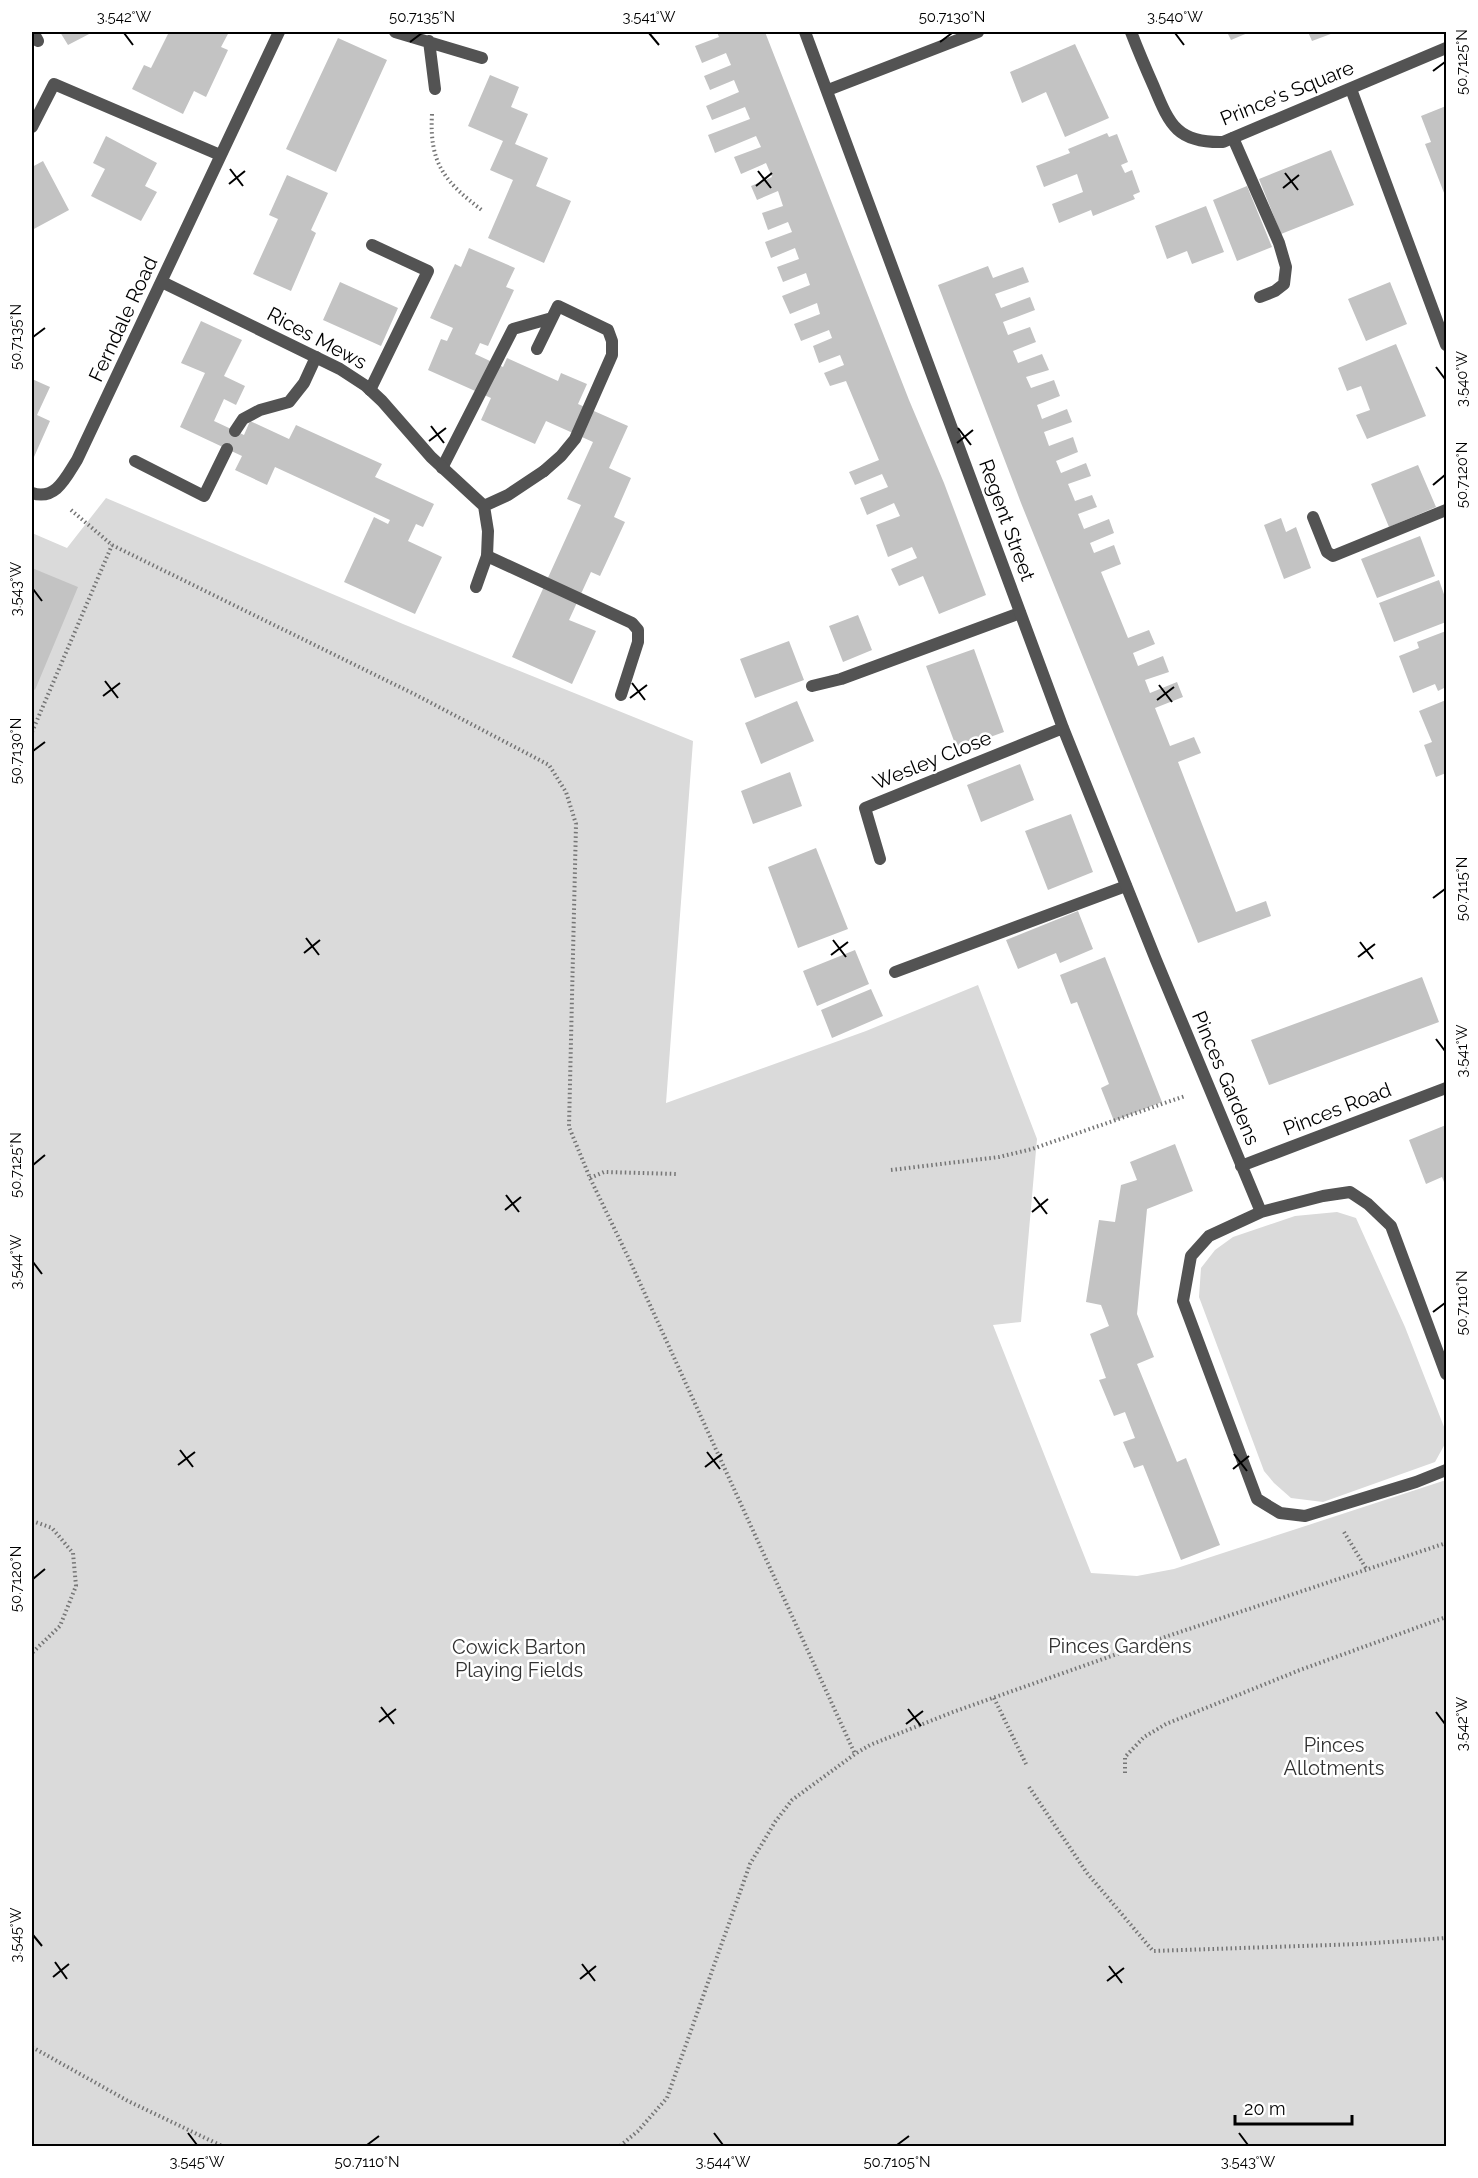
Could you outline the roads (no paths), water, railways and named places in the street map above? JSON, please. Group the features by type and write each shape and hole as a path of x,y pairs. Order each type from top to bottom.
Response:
{"street":[{"name":"Ferndale Road","path":"32,493 39,496 51,494 58,489 77,460 279,32"},
{"path":"395,32 482,58"},
{"name":"Regent Street","path":"805,32 1063,728 1156,960"},
{"path":"828,90 978,32"},
{"name":"Prince's Square","path":"1131,32 1167,120 1182,134 1203,142 1223,142 1446,48"},
{"path":"429,41 435,90"},
{"path":"32,127 54,84 220,155"},
{"path":"1351,89 1446,345"},
{"path":"1233,138 1279,243 1286,267 1284,284 1275,291 1260,297"},
{"path":"370,390 428,271 372,245"},
{"name":"Rices Mews","path":"162,282 340,369 370,390 442,468 484,506"},
{"path":"476,587 487,556 488,531 484,506 508,495 544,471 575,439 612,355 612,341 608,330 558,306 537,350"},
{"path":"442,468 513,329 552,318"},
{"path":"235,430 243,419 260,410 290,402 304,383 316,357"},
{"path":"135,461 204,496 227,449"},
{"path":"1313,517 1327,552 1333,556 1446,510"},
{"path":"487,556 632,623 638,630 638,642 621,695"},
{"path":"813,686 841,679 1020,613"},
{"name":"Wesley Close","path":"880,859 865,808 1063,728"},
{"path":"895,972 1126,886"},
{"name":"Pinces Gardens","path":"1156,960 1261,1212"},
{"name":"Pinces Road","path":"1241,1166 1446,1088"},
{"path":"1446,1374 1390,1226 1368,1204 1350,1192 1323,1196 1261,1212 1209,1236 1191,1256 1183,1301 1257,1499 1280,1513 1305,1516 1331,1510 1446,1470"}],"park label":[{"name":"Cowick Barton Playing Fields","path":"519,1658"},
{"name":"Pinces Allotments","path":"1334,1756"}]}
